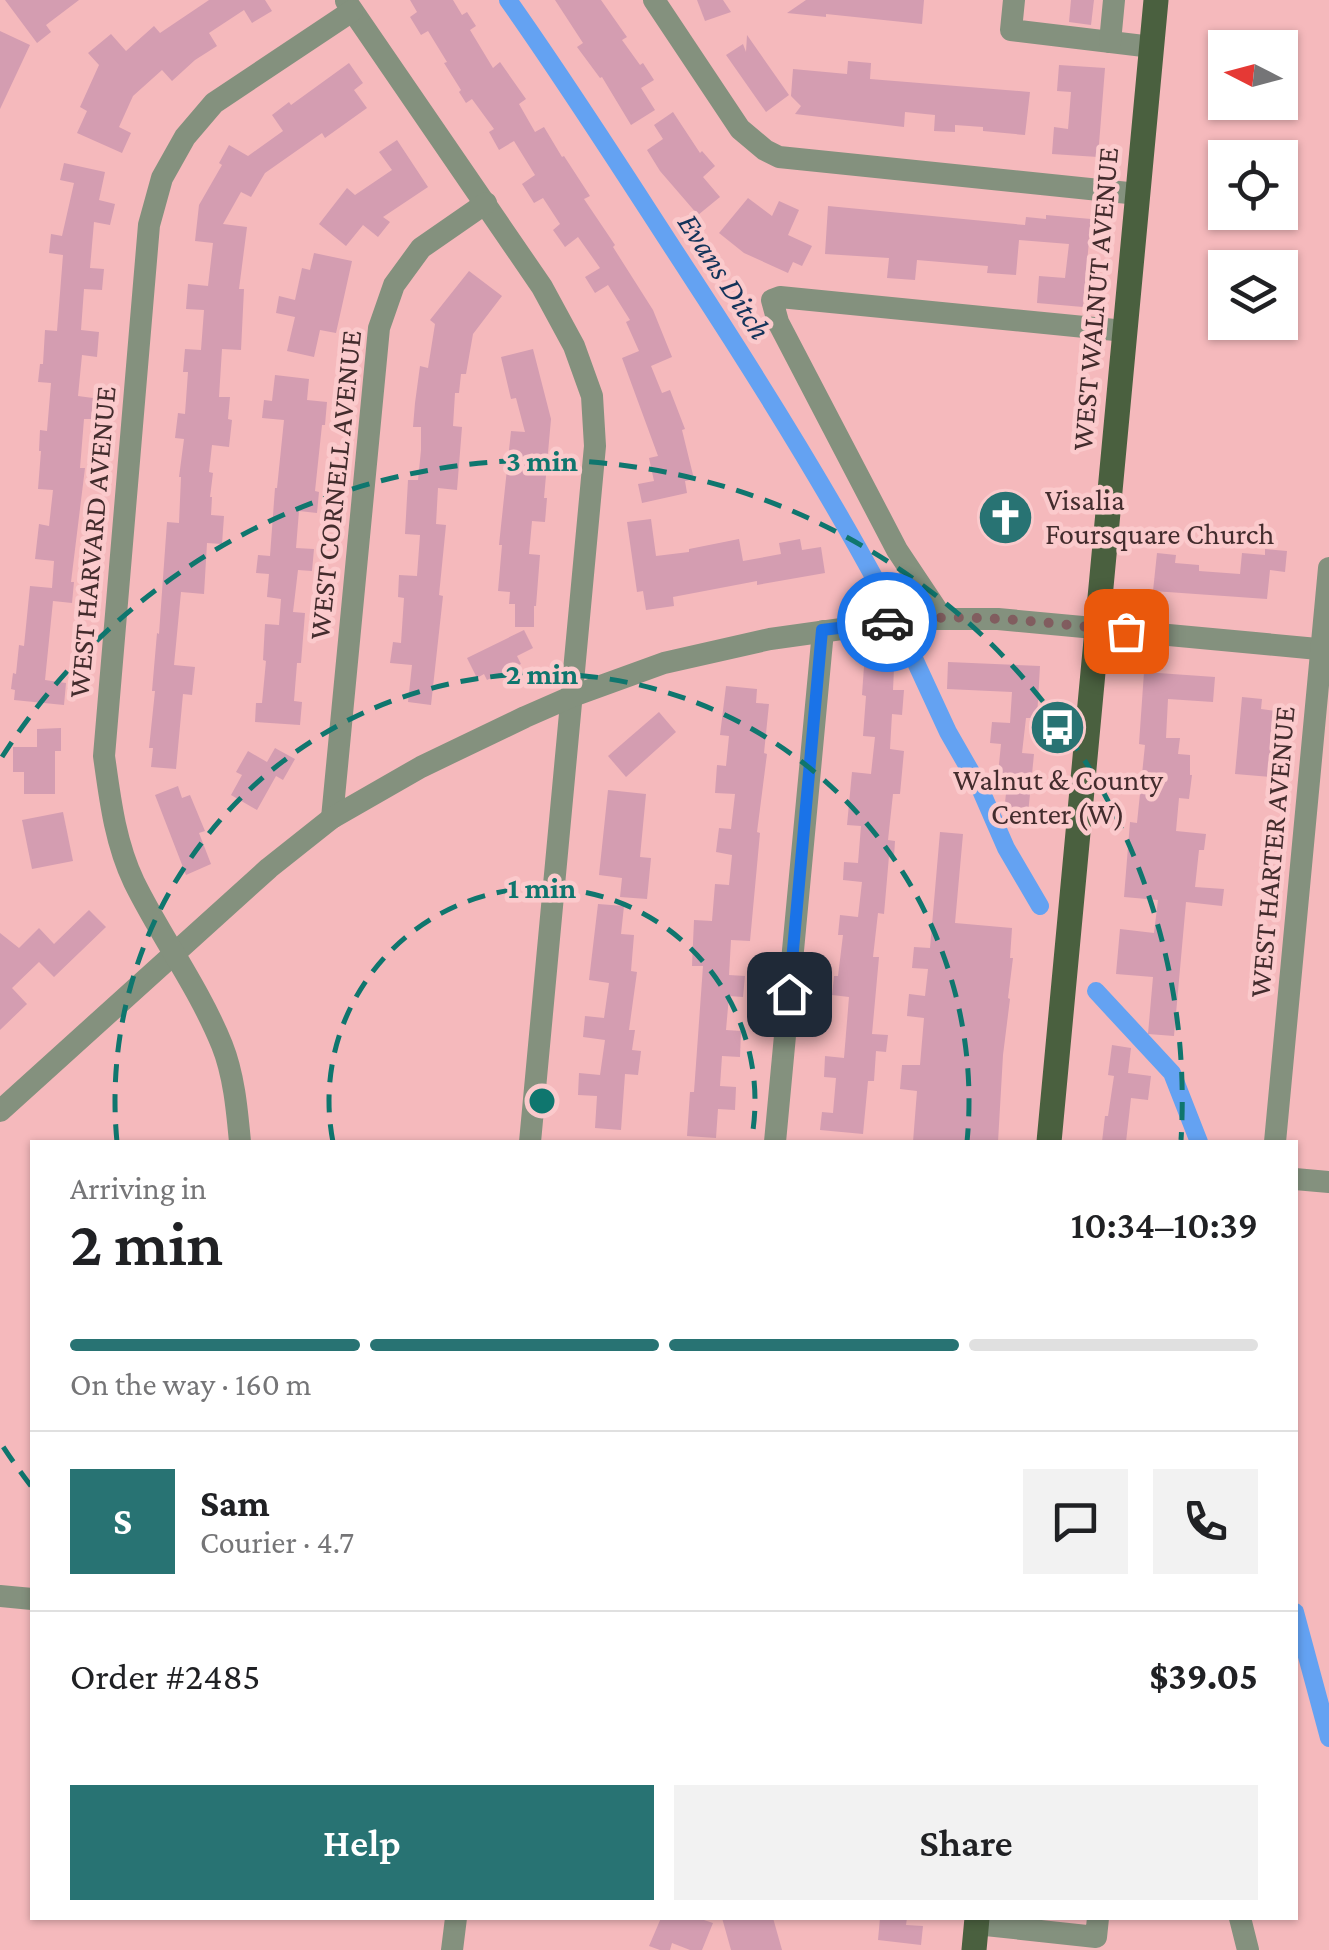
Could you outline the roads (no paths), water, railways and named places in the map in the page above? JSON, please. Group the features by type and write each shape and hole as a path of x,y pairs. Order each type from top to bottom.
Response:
{"main road":[{"name":"WEST WALNUT AVENUE","path":"1049,1140 1156,0"}],"street":[{"path":"654,0 740,129 779,157 1138,194"},
{"path":"1014,0 1011,30 1152,47"},
{"path":"1110,42 1114,0"},
{"path":"348,6 542,287 574,346 592,396 594,446 530,1140"},
{"name":"WEST HARVARD AVENUE","path":"240,1140 236,1101 222,1046 134,881 112,817 104,756 150,225 162,178 184,137 214,103 348,6"},
{"name":"WEST CORNELL AVENUE","path":"332,818 379,328 394,285 421,248 486,203"},
{"path":"944,619 898,550 778,322 772,300 780,297 1125,331"},
{"name":"WEST HARTER AVENUE","path":"1275,1140 1325,649 1329,568"},
{"path":"0,1112 174,952 332,818 421,768 573,696 664,663 770,639 913,618 998,619 1325,649"},
{"path":"775,1140 822,630"},
{"path":"1298,1179 1329,1182"},
{"path":"0,1596 30,1599"},
{"path":"452,1950 456,1920"},
{"path":"1240,1920 1248,1950"},
{"path":"976,1930 1096,1935"}],"waterway":[{"name":"Evans Ditch","path":"508,0 740,351 882,592"},
{"name":"Evans Ditch","path":"911,652 1006,848 1040,906"},
{"name":"Evans Ditch","path":"1096,991 1172,1073 1198,1140"},
{"name":"Evans Ditch","path":"1298,1623 1329,1738"}],"place":[{"name":"Visalia Foursquare Church","path":"1006,517"},
{"name":"Walnut & County Center (W)","path":"1058,728"}]}
